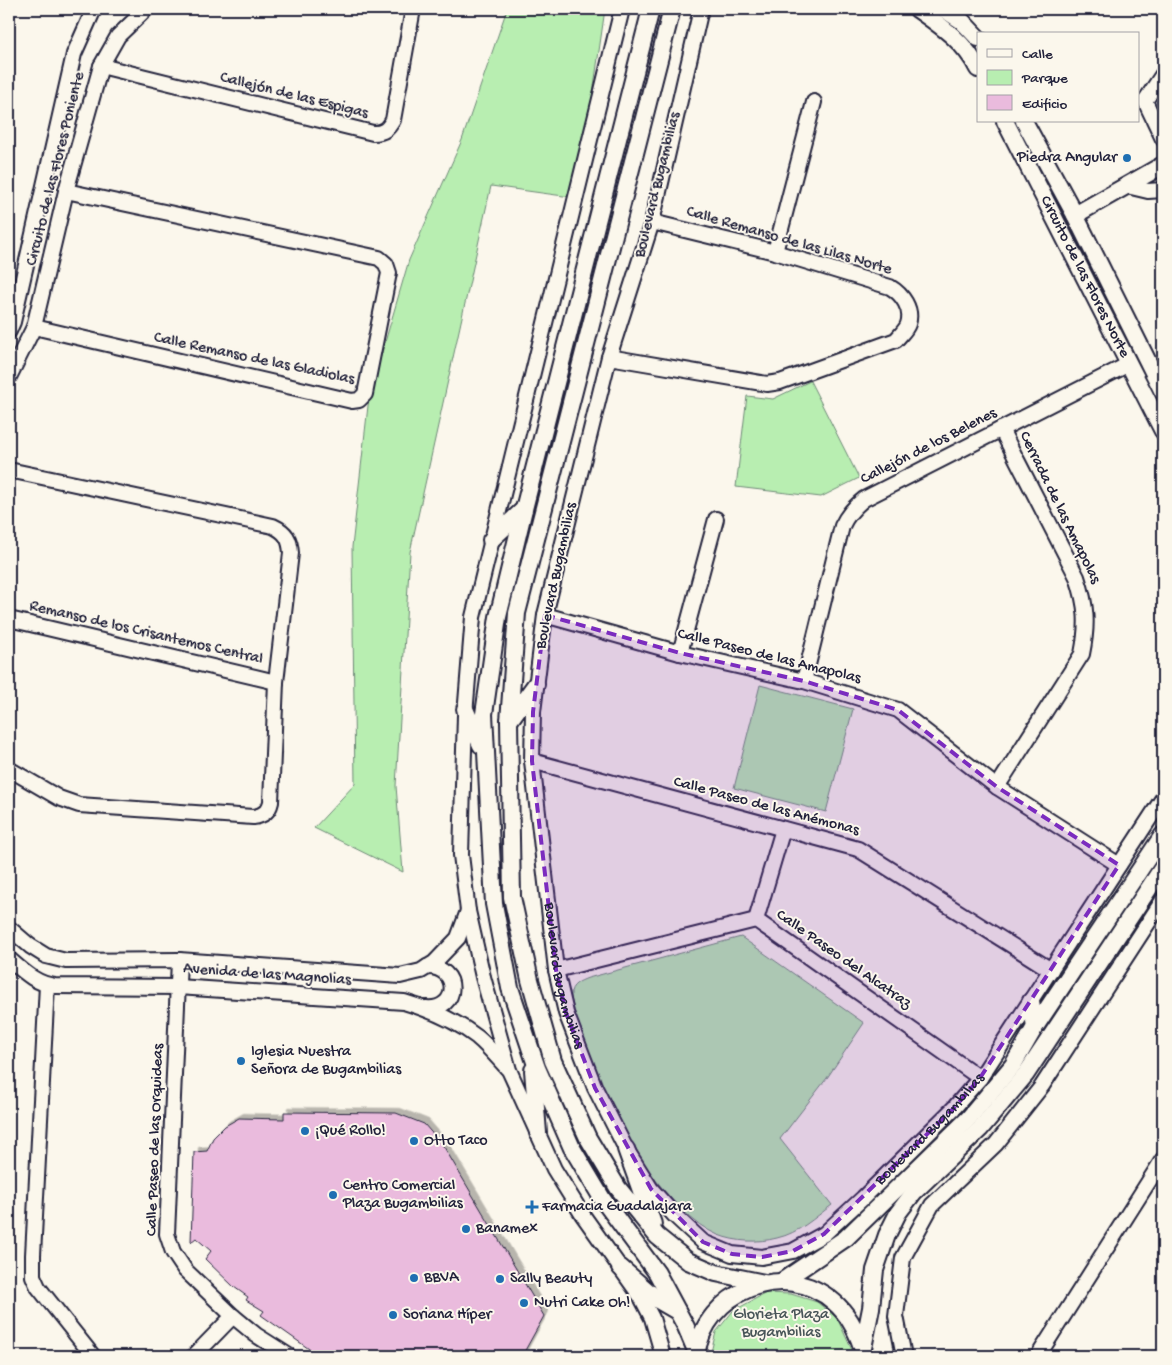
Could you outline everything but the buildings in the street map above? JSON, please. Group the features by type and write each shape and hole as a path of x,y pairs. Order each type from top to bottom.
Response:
{"street":[{"name":"Circuito de las Flores Poniente","path":"9,331 13,322 74,54 94,9"},
{"name":"Circuito de las Flores Poniente","path":"9,378 34,327 66,191 101,66 118,36 145,9"},
{"name":"Callejón de las Espigas","path":"101,66 379,133 385,131 393,120 413,9"},
{"path":"622,9 473,617 465,709 461,855 468,911 483,977 510,1070 554,1169 652,1318 663,1356"},
{"path":"651,9 498,617 484,714 494,904 510,988 537,1068 572,1148 603,1200 657,1273 678,1312 696,1355"},
{"name":"Boulevard Bugambilias","path":"672,9 517,613 509,721 512,897 530,980 553,1061 588,1138 618,1188 657,1236 688,1261 716,1273 764,1283"},
{"name":"Boulevard Bugambilias","path":"701,9 652,222 609,357 545,615 533,712 532,761 556,970 566,1013 595,1088 626,1149 651,1189 675,1216 703,1242 732,1254 762,1257 793,1251 824,1234 954,1108 980,1078 1163,798"},
{"path":"917,9 961,43 977,67"},
{"path":"944,9 962,21 977,37"},
{"path":"1145,101 1163,74"},
{"path":"1145,101 1163,115"},
{"path":"1145,101 1163,139"},
{"path":"775,252 814,102"},
{"name":"Circuito de las Flores Norte","path":"1006,122 1163,432"},
{"name":"Circuito de las Flores Norte","path":"1025,122 1075,215 1163,392"},
{"path":"1075,215 1163,165"},
{"path":"1127,186 1148,192 1163,190"},
{"name":"Calle Remanso de las Gladiolas","path":"34,327 352,400 359,400 365,394 389,273 386,264 380,258 66,191"},
{"name":"Calle Remanso de las Lilas Norte","path":"609,357 767,384 780,382 896,340 908,326 909,314 907,307 900,295 890,286 775,252 652,222"},
{"name":"Callejón de los Belenes","path":"804,681 842,526 858,504 864,499 1129,364"},
{"name":"Cerrada de las Amapolas","path":"997,787 1082,654 1086,636 1087,616 1077,577 1001,429"},
{"path":"9,470 274,526 287,536 291,553 276,682 271,802 268,811 253,817 79,805 59,798 9,768"},
{"path":"491,540 524,509"},
{"path":"680,654 716,519"},
{"name":"Calle Paseo de las Amapolas","path":"545,615 680,654 804,681 898,710 997,787 1119,865"},
{"name":"Remanso de los Crisantemos Central","path":"9,619 276,682"},
{"path":"509,721 536,684"},
{"path":"465,709 486,756"},
{"name":"Calle Paseo de las Anémonas","path":"532,761 858,849 1051,970"},
{"path":"756,920 783,829"},
{"name":"Boulevard Bugambilias","path":"782,1282 846,1238 968,1119 1013,1065 1163,835"},
{"name":"Boulevard Bugambilias","path":"863,1352 871,1308 875,1270 886,1235 898,1213 914,1192 980,1128 1026,1074 1163,867"},
{"path":"904,1356 896,1316 903,1258 932,1205 996,1144 1042,1086 1163,900"},
{"name":"Avenida de las Magnolias","path":"9,928 30,946 46,956 66,961 179,960 400,976 421,971 434,963 458,938 468,911"},
{"name":"Calle Paseo del Alcatraz","path":"556,970 756,920 980,1078"},
{"name":"Avenida de las Magnolias","path":"9,959 29,977 47,985 178,987 404,1002 426,1008 452,1020 479,1038 510,1070"},
{"name":"Calle Paseo de las Orquideas","path":"179,960 167,1234 173,1252 185,1270 233,1316 282,1354"},
{"path":"426,1008 433,1009 444,1004 448,1000 452,988 451,982 444,972 433,967 427,967"},
{"path":"47,985 33,1276 38,1287 93,1356"},
{"path":"1031,1001 1036,1028"},
{"path":"531,1051 538,1133"},
{"path":"626,1149 657,1236"},
{"path":"1038,1356 1163,1160"},
{"path":"620,1267 658,1300 678,1312"},
{"path":"696,1355 702,1333 712,1315 727,1301 744,1290 764,1283 782,1282 809,1287 833,1301 846,1314 856,1330 863,1352"},
{"path":"194,1356 233,1316"}],"highlighted area":[{"path":"545,615 680,653 804,681 898,710 997,787 1119,865 980,1078 954,1108 824,1234 793,1251 762,1257 732,1254 703,1242 651,1189 595,1088 566,1013 556,970 532,761 533,712"}],"green space":[{"path":"507,9 605,9 578,198 491,186 410,552 396,786 403,872 314,828 355,784 352,547 369,397 409,260 462,140"},
{"path":"810,381 859,478 821,497 736,487 747,396 773,399"},
{"path":"760,685 853,709 826,812 734,788"},
{"path":"741,937 864,1023 827,1078 780,1139 832,1205 792,1233 770,1240 740,1240 718,1235 699,1224 664,1191 634,1148 610,1104 590,1058 571,1000 571,992 574,986 588,978"},
{"name":"Glorieta Plaza Bugambilias","path":"766,1293 791,1294 817,1302 837,1318 852,1350 852,1356 710,1356 716,1332 733,1311"}],"place":[{"name":"Piedra Angular","path":"1127,158"},
{"name":"Iglesia Nuestra Señora de Bugambilias","path":"241,1061"},
{"name":"¡Qué Rollo!","path":"305,1131"},
{"name":"Otto Taco","path":"414,1141"},
{"name":"Centro Comercial Plaza Bugambilias","path":"333,1195"},
{"name":"Farmacia Guadalajara","path":"532,1207"},
{"name":"Banamex","path":"466,1229"},
{"name":"BBVA","path":"414,1278"},
{"name":"Sally Beauty","path":"500,1279"},
{"name":"Nutri Cake Oh!","path":"524,1303"},
{"name":"Soriana Híper","path":"393,1315"}]}
